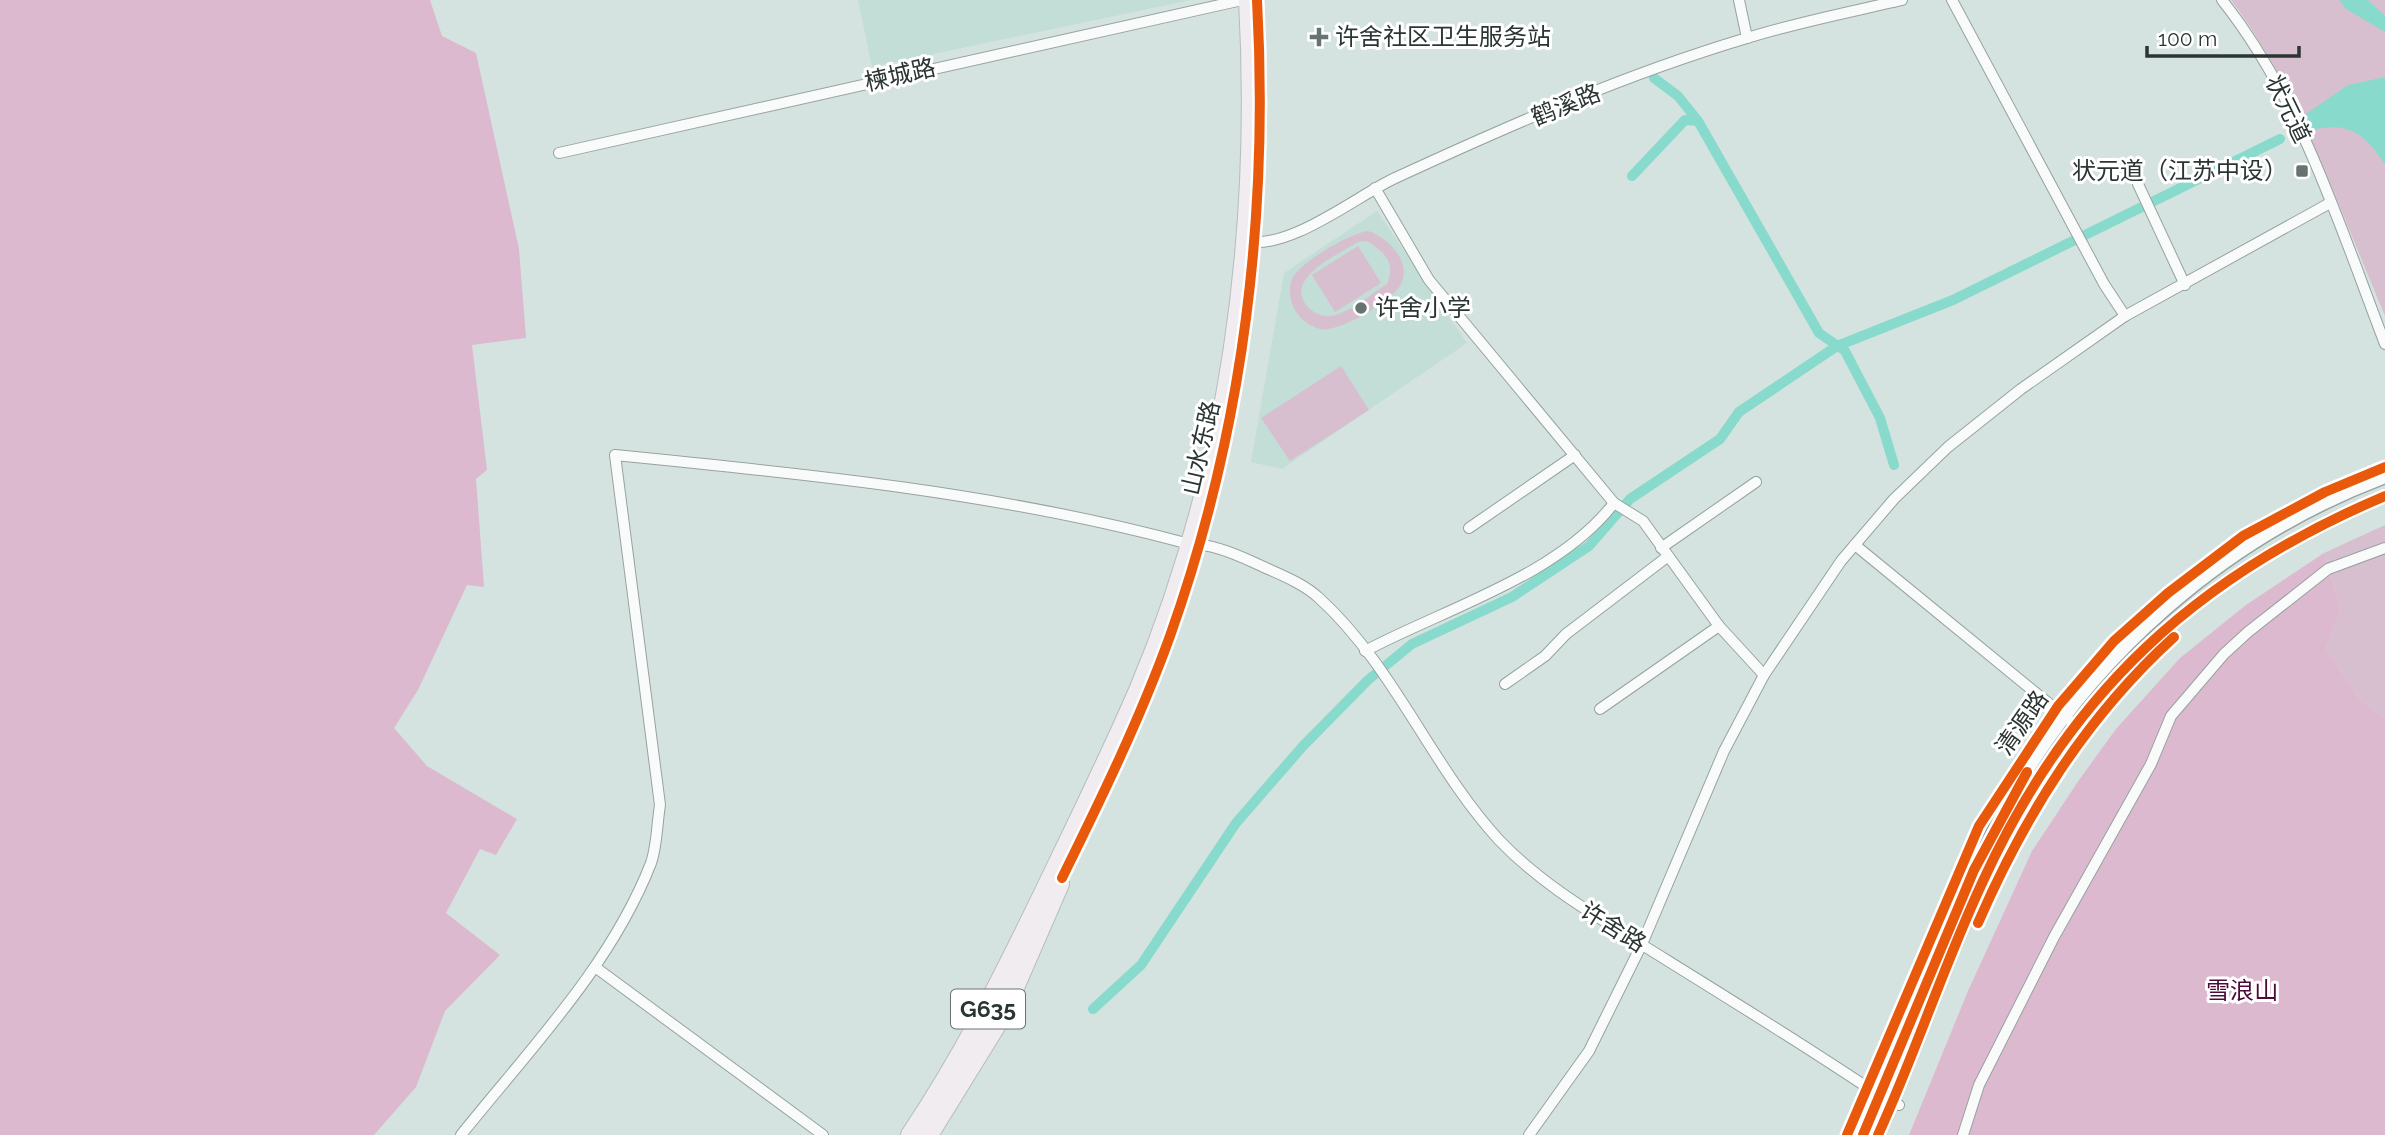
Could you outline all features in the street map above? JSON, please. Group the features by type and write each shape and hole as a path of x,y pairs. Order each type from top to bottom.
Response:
{"highway":[{"name":"山水东路","path":"1248,0 1251,242"},
{"name":"山水东路","path":"929,1135 974,1066 1023,971 1145,701 1195,543 1227,389 1251,242 1261,147 1257,0"},
{"name":"山水东路","path":"910,1135 950,1074 989,1006 1139,686 1195,543"}],"street":[{"name":"楝城路","path":"559,153 1242,0"},
{"path":"1739,0 1747,38"},
{"name":"鹤溪路","path":"1251,242 1284,239 1375,188 1576,99 1747,38 1902,0"},
{"path":"1952,0 2124,316"},
{"name":"状元道","path":"2222,0 2245,29 2292,112 2385,344"},
{"path":"2138,184 2185,285"},
{"path":"1375,188 1429,280 1615,503 1641,520 1719,626 1764,675"},
{"path":"1529,1135 1589,1051 1642,944 1724,751 1764,675 1855,545 1894,499 1948,447 2021,389 2124,316 2185,285 2330,203"},
{"name":"许舍路","path":"595,967 626,915 652,861 660,805 615,455 864,480 1097,519 1195,543 1247,559 1318,597 1367,654 1454,783 1499,840 1543,880 1896,1104"},
{"path":"1469,528 1575,455"},
{"name":"清源路","path":"1863,1135 1974,870 2005,808 2068,722 2144,630 2219,566 2316,508 2385,477"},
{"path":"1505,684 1545,656 1566,634 1664,552 1756,482"},
{"name":"清源路","path":"1878,1135 1896,1104 1982,881 2068,722 2148,645 2232,576 2286,543 2385,496"},
{"path":"1367,654 1548,560 1599,523 1615,503"},
{"path":"1855,545 2085,734"},
{"path":"1963,1135 1979,1085 2054,937 2151,764 2171,716 2224,654 2328,569 2385,548"},
{"path":"1600,709 1719,626"},
{"path":"461,1135 595,967 823,1135"}],"shaded area":[{"path":"858,0 1191,0 872,67"},
{"path":"2231,0 2385,0 2385,316 2317,153 2277,72"},
{"path":"2339,0 2368,0 2385,16 2385,32 2346,9"},
{"path":"2385,77 2385,164 2355,132 2336,127 2312,130 2306,114 2348,85"},
{"name":"许舍小学","path":"1377,211 1467,343 1282,469 1251,462 1284,273"},
{"path":"1368,231 1393,247 1403,264 1401,283 1395,292 1380,304 1348,323 1328,329 1312,326 1299,316 1293,306 1290,290 1292,279 1315,257","holes":["1367,241 1384,254 1389,264 1387,284 1342,313 1329,316 1310,309 1302,298 1302,288 1315,269 1358,242"]},
{"path":"1358,246 1381,283 1335,312 1312,275"},
{"path":"1341,366 1369,410 1290,461 1261,418"},
{"path":"2385,525 2385,718 2360,699 2326,648 2341,609 2324,553"}],"green space":[{"path":"0,0 430,0 442,36 476,53 519,249 526,338 472,345 487,470 476,479 484,587 467,585 418,690 394,728 427,766 517,819 496,855 480,849 446,913 500,955 445,1011 416,1087 374,1135 0,1135"},
{"name":"雪浪山","path":"2324,553 2341,609 2326,648 2360,699 2385,718 2385,1135 1909,1135 1968,991 2032,851 2079,780 2116,729 2180,658 2246,605"}],"waterway":[{"path":"1654,78 1678,96 1698,121"},
{"path":"1632,176 1685,120 1698,121 1819,333 1845,351 1880,418 1894,465"},
{"path":"1093,1009 1141,965 1236,823 1303,746 1368,680 1412,644 1512,597 1589,546 1630,499 1720,439 1739,412 1837,346 1953,300 2280,139"}],"cycle path":[{"path":"1062,878 1146,698 1195,559 1216,481 1233,402 1254,243 1259,162 1257,0"},
{"path":"1847,1135 1979,826 2058,706 2114,641 2168,593 2243,536 2325,492 2385,467"},
{"path":"1878,1135 1983,881 2017,814 2056,753 2098,698 2145,648 2197,603 2255,563 2317,528 2385,496"},
{"path":"1978,923 2016,844 2061,769 2113,700 2174,637"},
{"path":"1863,1135 1974,870 2027,772"}],"place":[{"name":"许舍社区卫生服务站","path":"1319,37"},
{"name":"状元道（江苏中设）","path":"2302,171"},
{"name":"许舍小学","path":"1361,308"}]}
